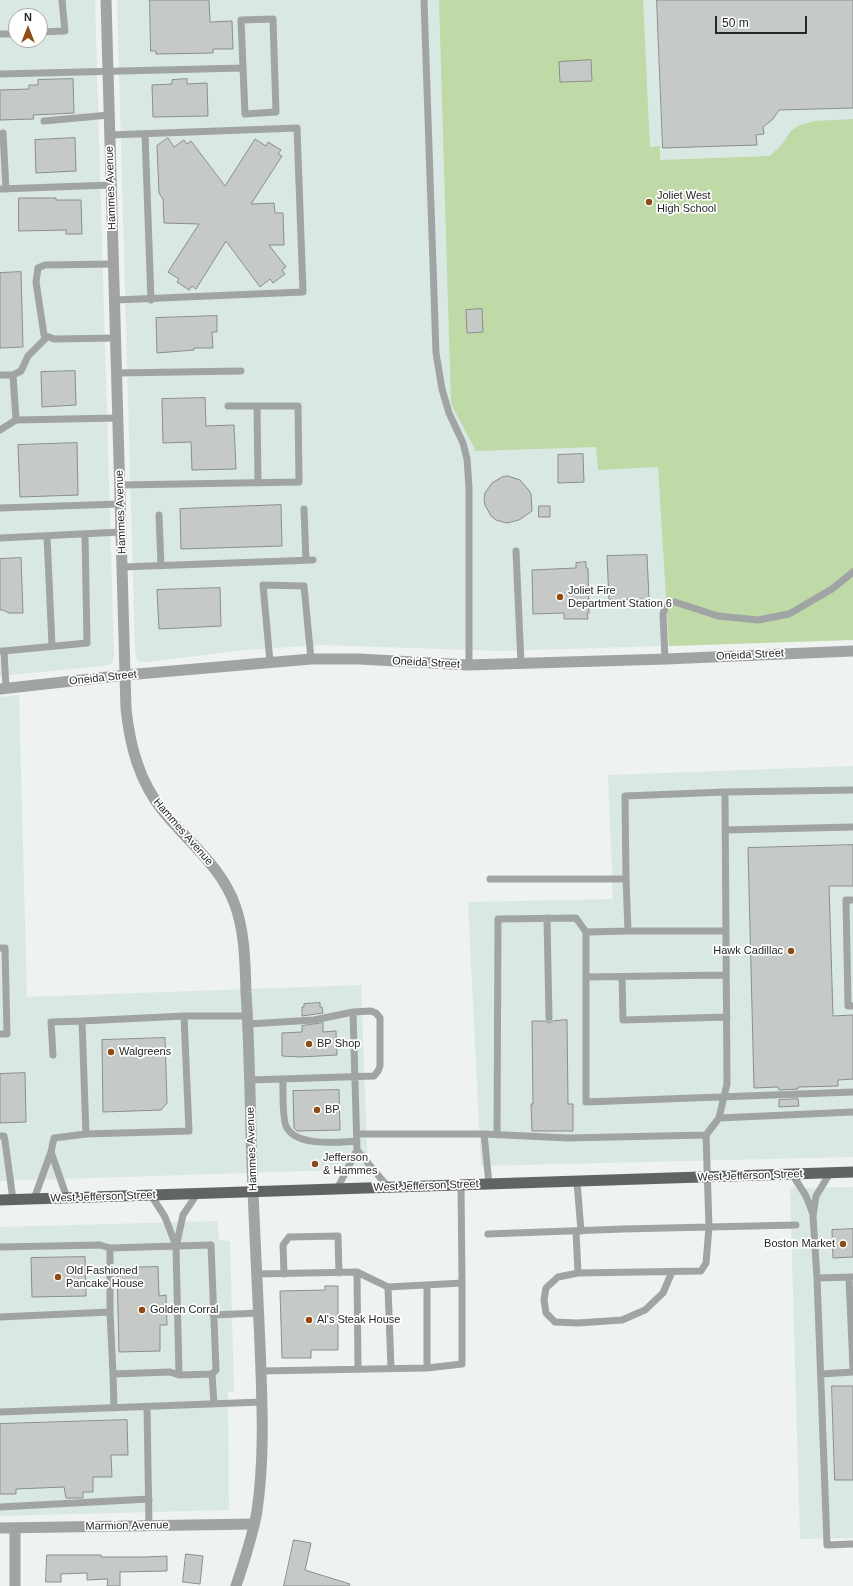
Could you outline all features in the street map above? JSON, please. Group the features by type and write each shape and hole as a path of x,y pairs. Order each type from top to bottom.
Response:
{"main road":[{"name":"West Jefferson Street","path":"0,1200 707,1178 853,1172"}],"street":[{"name":"Hammes Avenue","path":"106,0 126,709 130,741 145,784 164,812 198,848 228,888 235,903 242,932 248,1020 253,1192 262,1402 262,1461 257,1512 236,1586"},
{"name":"Oneida Street","path":"3,689 126,675 311,659 360,659 469,665 665,659 853,650"},
{"name":"Marmion Avenue","path":"0,1528 254,1524"},
{"path":"15,1528 15,1586"}],"lane":[{"path":"48,32 65,31 62,0"},
{"path":"424,0 436,353 442,388 449,413 463,443 467,458 469,487 469,665"},
{"path":"273,19 276,112 245,114 243,68 241,20 273,19"},
{"path":"0,74 243,68"},
{"path":"44,120 109,115"},
{"path":"110,135 297,128 303,292 151,300 114,300"},
{"path":"3,133 3,189 111,185"},
{"path":"145,134 151,300"},
{"path":"113,264 46,265 38,268 36,282 44,335 54,339 116,338"},
{"path":"0,375 13,375 21,371 28,356 48,337"},
{"path":"117,373 241,370"},
{"path":"13,375 16,420"},
{"path":"120,485 300,482 298,406 228,406"},
{"path":"257,406 258,483"},
{"path":"0,430 16,420 118,418"},
{"path":"0,508 120,504"},
{"path":"122,567 310,560 304,509"},
{"path":"159,515 161,566"},
{"path":"0,538 121,532"},
{"path":"3,689 2,651 87,643 85,534"},
{"path":"47,536 52,646"},
{"path":"516,551 521,664"},
{"path":"665,659 663,614 664,608 669,603 675,602 718,616 758,620 789,614 832,589 853,572"},
{"path":"270,662 263,585 304,586 311,659"},
{"path":"628,931 625,796 725,792 853,790"},
{"path":"672,1272 663,1293 645,1310 622,1320 578,1323 556,1322 546,1313 544,1300 546,1288 558,1277 578,1273 701,1271 706,1263 709,1227 706,1135 719,1118 727,1084 725,792"},
{"path":"725,830 853,827"},
{"path":"490,879 626,879"},
{"path":"853,900 846,900 848,1006 853,1006"},
{"path":"547,918 549,1018"},
{"path":"497,1135 498,919 576,918 586,932 586,1102 853,1092"},
{"path":"586,932 726,931"},
{"path":"0,948 5,948 3,1000 7,1034 0,1034"},
{"path":"586,977 726,975"},
{"path":"622,977 623,1020 727,1017"},
{"path":"53,1055 51,1022 184,1016 248,1020 314,1020 353,1012 371,1011 376,1013 380,1018 380,1066 374,1076 355,1078 250,1080"},
{"path":"337,1189 358,1150 353,1012"},
{"path":"34,1199 51,1152 54,1138 86,1134 189,1131 184,1016"},
{"path":"82,1021 86,1134"},
{"path":"283,1079 286,1128 300,1138 316,1142 357,1138 484,1134 568,1138 706,1135"},
{"path":"719,1118 853,1112"},
{"path":"484,1134 489,1184"},
{"path":"0,1136 4,1136 6,1141 13,1200"},
{"path":"358,1150 388,1187"},
{"path":"51,1152 67,1198"},
{"path":"830,1173 816,1196 813,1216 817,1278 827,1545 853,1544"},
{"path":"792,1174 806,1196 813,1216"},
{"path":"577,1182 579,1231 578,1273"},
{"path":"261,1371 427,1368 462,1364 461,1185"},
{"path":"179,1375 176,1246 183,1216 198,1194"},
{"path":"151,1195 165,1217 176,1246"},
{"path":"488,1234 709,1227 796,1226"},
{"path":"284,1274 283,1245 289,1237 338,1236 339,1273"},
{"path":"0,1247 100,1245 110,1248 211,1245 216,1370 212,1374 179,1375 170,1372 113,1374"},
{"path":"110,1248 110,1312 114,1408"},
{"path":"257,1274 357,1272 388,1287 462,1283"},
{"path":"357,1272 358,1369"},
{"path":"817,1278 851,1278 853,1368"},
{"path":"427,1286 427,1368"},
{"path":"388,1287 391,1368"},
{"path":"0,1317 110,1312"},
{"path":"213,1315 258,1313"},
{"path":"821,1374 853,1372"},
{"path":"212,1374 214,1404"},
{"path":"0,1412 262,1402"},
{"path":"147,1407 150,1526"},
{"path":"0,1507 149,1499"}],"shaded area":[{"path":"0,0 95,0 114,655 111,664 0,676"},
{"path":"117,0 853,0 853,640 501,651 321,645 245,650 147,662 138,661 135,652"},
{"path":"19,695 27,997 361,985 368,1169 0,1181 0,697"},
{"path":"853,766 853,1157 481,1166 468,902 613,899 608,775"},
{"path":"853,1187 853,1538 800,1539 790,1188"},
{"path":"217,1221 219,1240 230,1241 234,1391 228,1392 229,1510 0,1516 0,1227"}],"green space":[{"name":"Joliet West High School","path":"439,0 643,0 650,147 660,146 660,160 770,156 782,144 791,131 798,126 814,121 853,119 853,640 669,646 658,467 598,470 596,447 476,451 451,404"}],"building":[{"path":"150,0 209,0 210,22 232,21 233,49 213,49 213,53 156,54 156,51 151,51"},
{"path":"657,0 853,0 853,108 779,110 773,119 763,127 764,134 756,135 757,145 663,148"},
{"path":"591,60 592,81 560,82 559,62"},
{"path":"73,79 74,113 33,115 34,119 0,120 0,90 29,89 29,85 38,85 38,80"},
{"path":"187,79 187,84 207,83 208,116 153,117 152,85 172,84 172,80"},
{"path":"75,138 76,171 36,173 35,140"},
{"path":"168,138 174,147 184,140 187,144 191,141 225,186 255,139 266,146 268,142 281,150 278,154 282,156 251,204 274,203 275,213 283,213 284,245 269,245 286,267 282,270 285,274 273,283 270,279 260,287 226,241 196,289 192,286 189,290 177,282 179,279 168,272 199,224 164,223 163,199 159,193 157,146"},
{"path":"19,198 81,200 82,234 66,234 66,230 19,231"},
{"path":"21,272 23,347 0,348 0,273"},
{"path":"482,309 483,332 467,333 466,310"},
{"path":"217,316 217,332 212,332 213,348 194,348 194,350 157,353 156,318"},
{"path":"75,371 76,405 42,407 41,372"},
{"path":"205,398 206,426 234,425 236,469 192,470 191,442 163,443 162,399"},
{"path":"77,443 78,495 20,497 18,445"},
{"path":"583,454 584,482 558,483 558,455"},
{"path":"508,476 520,480 528,489 531,494 532,511 519,520 507,523 496,520 491,516 485,505 484,499 485,493 492,483 502,477"},
{"path":"281,505 282,546 181,549 180,509"},
{"path":"539,506 550,506 550,517 539,517"},
{"path":"647,555 649,599 609,600 607,556"},
{"path":"21,558 23,613 9,613 0,610 0,559"},
{"name":"Joliet Fire Department Station 6","path":"586,562 586,568 588,568 588,619 564,619 564,613 533,614 532,570 576,568 576,563"},
{"path":"220,588 221,626 159,629 157,590"},
{"name":"Hawk Cadillac","path":"853,845 853,886 829,886 833,1016 853,1015 853,1079 838,1080 838,1086 798,1087 798,1089 779,1090 778,1087 754,1088 748,848"},
{"path":"320,1003 323,1013 302,1016 302,1007 304,1007 304,1004"},
{"path":"567,1020 568,1104 573,1104 573,1131 532,1131 532,1021 545,1021 549,1023 553,1021"},
{"name":"BP Shop","path":"323,1023 323,1032 336,1031 337,1055 300,1057 282,1056 282,1033 302,1032 302,1026"},
{"name":"Walgreens","path":"165,1038 167,1103 161,1110 103,1112 102,1040"},
{"path":"25,1073 26,1122 0,1123 0,1074"},
{"name":"BP","path":"339,1090 340,1130 297,1131 294,1128 293,1091"},
{"path":"798,1099 799,1106 779,1107 779,1100"},
{"name":"Boston Market","path":"853,1229 853,1257 833,1258 832,1230"},
{"name":"Old Fashioned Pancake House","path":"85,1257 86,1296 32,1297 31,1258"},
{"name":"Golden Corral","path":"158,1267 159,1296 166,1295 167,1325 160,1325 160,1351 119,1352 117,1268"},
{"name":"Al's Steak House","path":"325,1286 338,1286 338,1350 311,1350 311,1358 282,1358 280,1291 325,1290"},
{"path":"832,1386 853,1386 853,1480 835,1480"},
{"path":"127,1420 128,1455 111,1455 112,1477 93,1477 93,1492 83,1492 83,1498 66,1498 64,1487 16,1489 16,1494 0,1494 0,1424"},
{"path":"294,1540 311,1543 305,1570 350,1584 349,1586 284,1586"},
{"path":"186,1554 203,1556 200,1584 183,1582"},
{"path":"47,1555 101,1555 101,1557 167,1556 167,1571 120,1572 120,1586 107,1586 108,1579 87,1580 87,1573 61,1574 61,1582 46,1582"}],"place":[{"name":"Joliet West High School","path":"649,202"},
{"name":"Joliet Fire Department Station 6","path":"560,597"},
{"name":"Hawk Cadillac","path":"791,951"},
{"name":"BP Shop","path":"309,1044"},
{"name":"Walgreens","path":"111,1052"},
{"name":"BP","path":"317,1110"},
{"name":"Jefferson & Hammes","path":"315,1164"},
{"name":"Boston Market","path":"843,1244"},
{"name":"Old Fashioned Pancake House","path":"58,1277"},
{"name":"Golden Corral","path":"142,1310"},
{"name":"Al's Steak House","path":"309,1320"}]}
